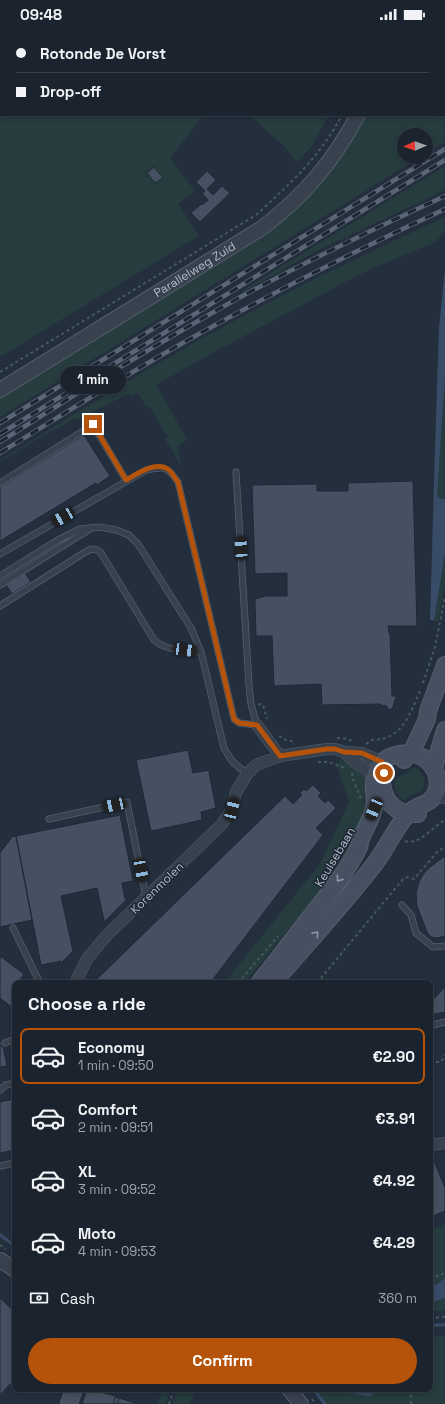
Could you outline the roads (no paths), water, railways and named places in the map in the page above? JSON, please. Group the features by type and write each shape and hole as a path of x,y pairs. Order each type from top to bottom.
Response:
{"main road":[{"path":"445,665 428,711 422,717 403,760 389,767 384,773 380,772 382,787 374,799 413,814 426,812 432,808 442,780 445,730"},
{"path":"406,753 421,756 429,762 442,780"},
{"name":"Keulsebaan","path":"261,980 328,895 348,867 359,846 367,839 380,814 374,799"},
{"path":"276,980 360,883 380,857 388,853 413,814"},
{"path":"69,1404 73,1392"}],"street":[{"name":"Parallelweg Zuid","path":"0,390 239,243 280,214 309,187 323,170 337,151 357,116"},
{"path":"257,725 280,756"},
{"name":"Korenmolen","path":"77,980 87,960 107,935 222,824 232,809 236,792 247,774 256,765 280,756 327,749 335,749 344,752 363,749 380,772"},
{"path":"344,752 354,768 380,772"},
{"path":"433,1144 445,1143"},
{"path":"0,1260 12,1268"},
{"path":"291,1392 301,1404"}],"lane":[{"path":"0,483 93,424 126,480"},
{"path":"0,554 126,480 146,470 161,467 169,470 178,482 234,719 239,723 257,725 251,704 236,472"},
{"path":"0,576 73,532 93,527 104,528 123,532 136,540 190,628 201,652 224,748 232,761 247,774"},
{"path":"0,585 93,527"},
{"path":"0,606 91,549 97,550 101,553 150,634 158,644 170,648 201,652"},
{"path":"49,819 127,802 146,898"},
{"path":"402,905 411,915 416,933 433,947 445,946"},
{"path":"12,928 38,980"},
{"path":"433,1025 445,1022"},
{"path":"5,1043 12,1041"},
{"path":"0,1090 6,1085 12,1084"},
{"path":"0,1166 12,1164"}],"water":[{"path":"445,268 445,379 437,496 441,499 445,499 445,553 434,621 430,620 437,385 439,328"},
{"path":"445,1278 445,1298 433,1302 433,1285 437,1284"},
{"path":"350,1392 376,1392 369,1396"}],"waterway":[{"path":"0,1235 12,1244"},
{"path":"433,1325 439,1325"},
{"path":"439,1325 445,1325"},
{"path":"315,1392 325,1404"}],"railway":[{"path":"0,423 445,149"},
{"path":"0,434 445,160"},
{"path":"0,442 182,330 244,295 344,244 445,196"},
{"path":"0,453 122,378 227,318 320,270 445,209"}]}
